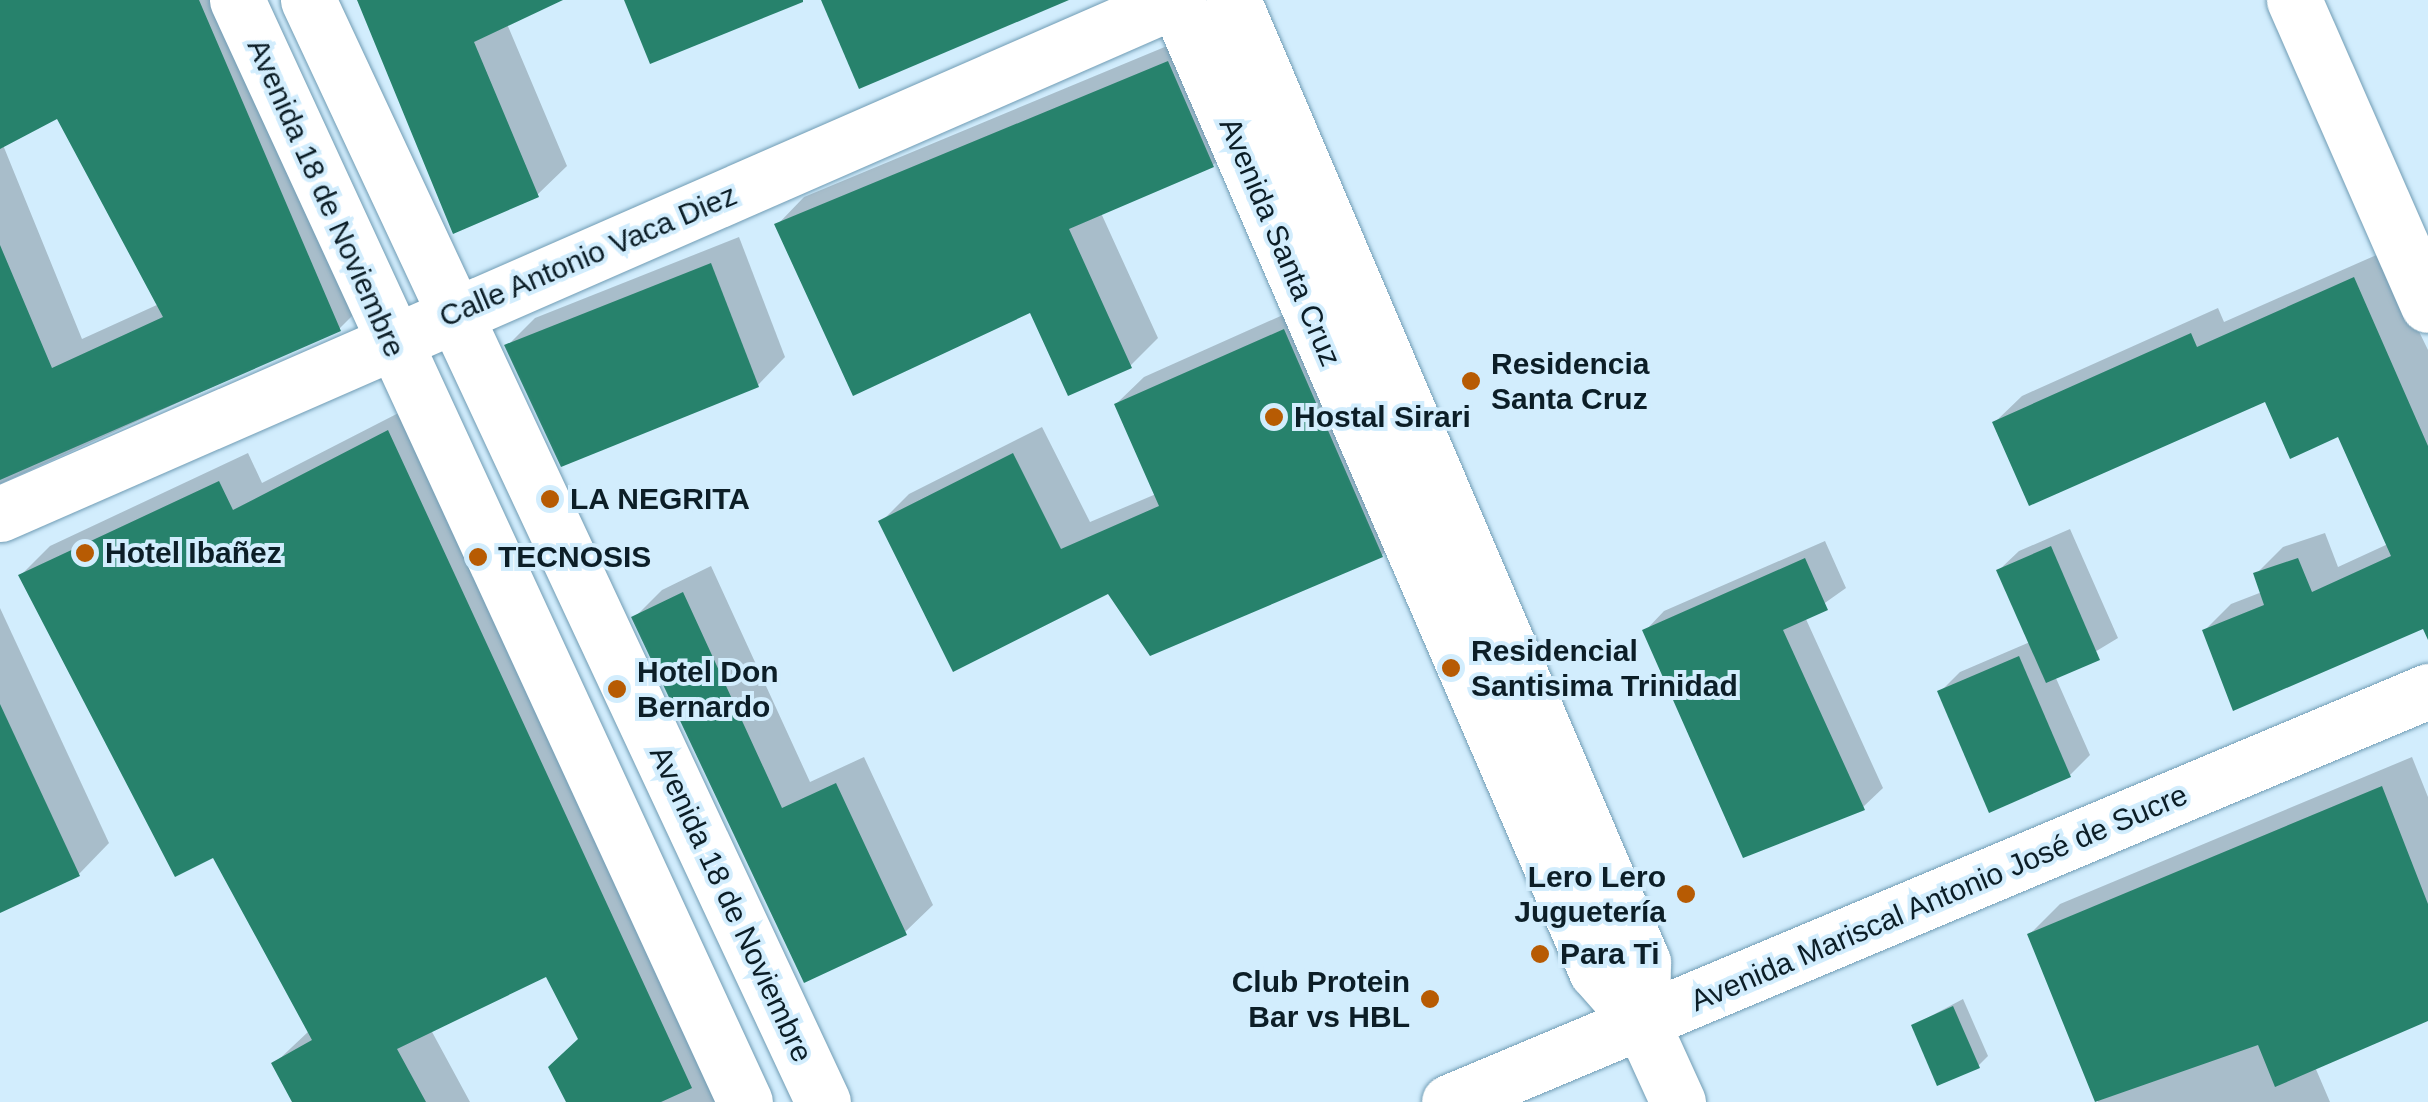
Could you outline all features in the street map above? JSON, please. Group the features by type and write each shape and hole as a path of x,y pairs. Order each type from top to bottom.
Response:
{"street":[{"name":"Avenida 18 de Noviembre","path":"237,0 390,342 744,1102"},
{"name":"Avenida 18 de Noviembre","path":"308,0 823,1102"},
{"name":"Calle Antonio Vaca Diez","path":"0,514 1176,0"},
{"name":"Avenida Santa Cruz","path":"1176,0 1596,971 1642,1023 1678,1102"},
{"name":"Avenida Santa Cruz","path":"1234,0 1643,962 1642,1023"},
{"path":"2294,0 2428,304"},
{"name":"Avenida Mariscal Antonio José de Sucre","path":"1448,1102 2428,692"}],"building":[{"path":"0,0 199,0 341,331 0,480 0,245 52,368 163,317 57,119 0,149"},
{"path":"357,0 563,0 474,42 539,197 453,234"},
{"path":"624,0 803,0 803,2 650,64"},
{"path":"821,0 1069,0 859,89"},
{"path":"1168,61 1214,167 1069,229 1132,368 1068,396 1030,313 853,396 774,224"},
{"path":"711,263 759,387 561,467 504,345"},
{"path":"2354,277 2428,446 2428,640 2423,629 2233,711 2202,630 2264,605 2253,573 2298,558 2312,592 2391,556 2338,437 2290,459 2265,402 2029,506 1992,422 2191,333 2197,347"},
{"path":"1284,329 1383,557 1150,656 1108,594 953,672 878,521 1013,453 1061,549 1159,506 1114,404"},
{"path":"388,430 692,1088 661,1102 566,1102 548,1067 578,1039 546,977 397,1049 426,1102 292,1102 271,1063 312,1040 213,858 175,877 18,575 219,481 233,510"},
{"path":"2051,546 2100,660 2046,683 1996,570"},
{"path":"1805,558 1828,610 1783,630 1865,810 1743,858 1642,630"},
{"path":"683,592 782,808 836,783 907,935 804,983 631,617"},
{"path":"2019,656 2071,777 1989,813 1937,691"},
{"path":"0,704 80,876 0,913"},
{"path":"2382,786 2428,904 2428,1021 2275,1087 2258,1045 2095,1102 2027,934"},
{"path":"1953,1006 1980,1068 1937,1086 1911,1025"}],"place":[{"name":"Residencia Santa Cruz","path":"1471,381"},
{"name":"Hostal Sirari","path":"1274,417"},
{"name":"LA NEGRITA","path":"550,499"},
{"name":"Hotel Ibañez","path":"85,553"},
{"name":"TECNOSIS","path":"478,557"},
{"name":"Residencial Santisima Trinidad","path":"1451,668"},
{"name":"Hotel Don Bernardo","path":"617,689"},
{"name":"Lero Lero Juguetería","path":"1686,894"},
{"name":"Para Ti","path":"1540,954"},
{"name":"Club Protein Bar vs HBL","path":"1430,999"}]}
